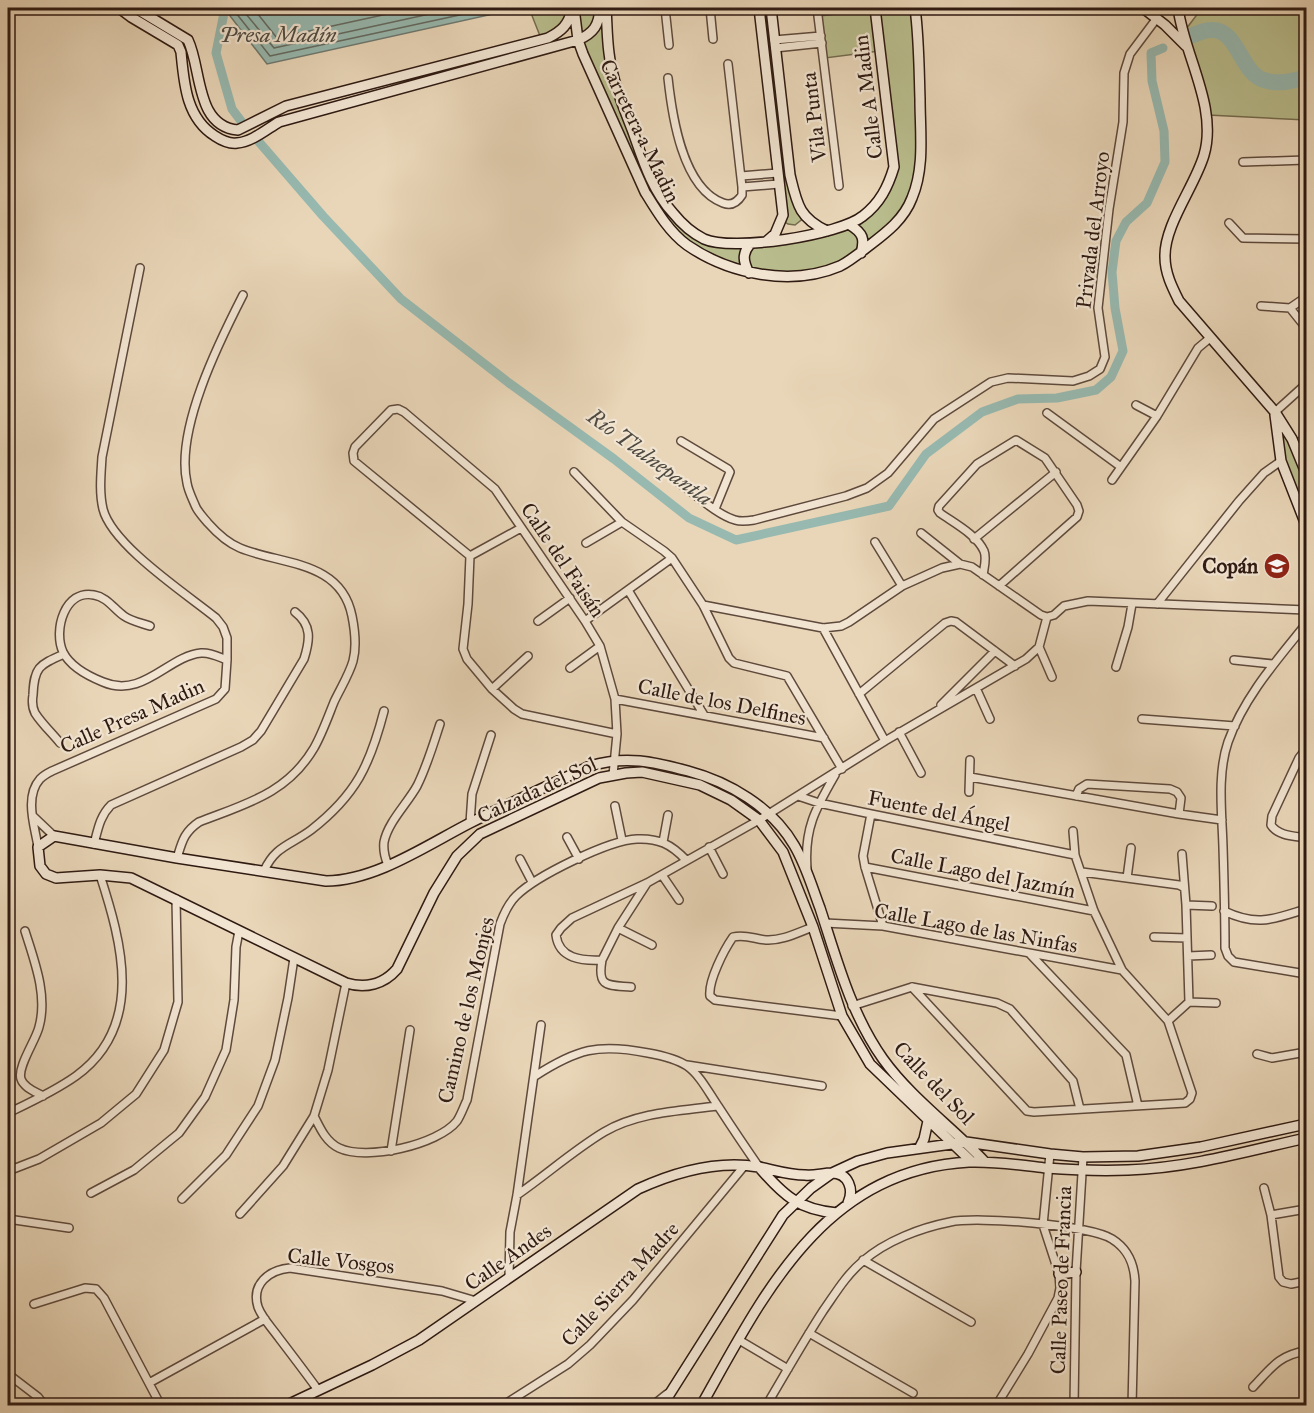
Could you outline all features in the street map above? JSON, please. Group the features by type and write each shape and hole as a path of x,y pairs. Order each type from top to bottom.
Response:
{"main road":[{"path":"119,8 178,45 187,96 193,112 211,134 228,143 238,143 279,122 578,40 593,32 598,22 600,8"},
{"path":"135,8 188,40 192,47 196,76 206,105 217,122 230,129 238,130 286,106 548,38 562,31 574,8"},
{"name":"Carretera a Madin","path":"574,8 578,40 635,171 658,213 686,244 723,264 749,273 792,276 841,266 900,218 911,201 917,185 921,152 919,58 915,8"},
{"name":"Calle A Madin","path":"606,8 609,55 618,93 657,192 672,213 690,230 705,240 726,244 750,244 850,225 883,197 894,167 875,8"},
{"path":"759,8 783,215 775,234 767,241"},
{"path":"771,8 790,175 794,191 805,218 827,231"},
{"path":"1143,8 1158,18 1185,43"},
{"path":"1178,8 1185,43 1208,115 1204,155 1167,239 1165,257 1169,279 1179,301 1275,412 1296,448 1306,473"},
{"path":"253,124 260,133"},
{"path":"850,225 860,231 864,243 861,252"},
{"path":"749,273 743,256 750,244"},
{"path":"1275,412 1281,461 1306,525"},
{"name":"Calzada del Sol","path":"54,836 177,858 343,881 388,865 590,766 615,761 647,760 702,775 732,788 769,814 794,844 808,874 825,923"},
{"name":"Calzada del Sol","path":"38,847 40,866 46,874 56,878 100,875 131,878 346,984 355,986 381,983 398,969 434,893 457,856 480,834 587,783 613,775 642,772 700,785 731,800 759,820 783,852 813,927"},
{"path":"38,847 54,836"},
{"name":"Calle del Sol","path":"825,923 852,1006 883,1059 928,1109 985,1162"},
{"name":"Calle del Sol","path":"813,927 842,1016 870,1064 972,1162"},
{"path":"920,1147 928,1121"},
{"path":"662,1406 772,1229 811,1188 832,1173 858,1161 920,1147 966,1142 1083,1157 1138,1156 1173,1152 1306,1125"},
{"path":"701,1406 739,1340 797,1251 813,1233 849,1203 870,1190 922,1168 972,1162 1082,1170 1129,1170 1181,1166 1306,1138"},
{"path":"1001,1163 1003,1148"},
{"name":"Calle Andes","path":"285,1406 297,1404 318,1390 419,1340 638,1189 683,1172 745,1166 806,1176 832,1173"},
{"path":"759,1167 773,1184 795,1203 816,1210 837,1213"},
{"path":"832,1173 842,1176 849,1184 851,1194 849,1203"},
{"path":"1059,1274 1076,1272"}],"street":[{"path":"666,8 669,45"},
{"path":"710,8 713,39"},
{"name":"Vila Punta","path":"817,8 840,186"},
{"name":"Privada del Arroyo","path":"678,482 733,520 743,521 846,496 867,488 888,473 934,419 991,382 1008,378 1073,381 1089,376 1100,369 1105,357 1098,308 1109,209 1123,122 1124,73 1130,54 1158,18"},
{"name":"Vila Punta","path":"775,44 821,40"},
{"path":"668,78 675,125 682,150 701,187 711,197 727,205 739,200 742,195 728,64"},
{"path":"1243,162 1306,160"},
{"path":"741,176 778,173"},
{"path":"742,187 779,184"},
{"path":"1230,223 1243,238 1306,239"},
{"name":"Calle Presa Madin","path":"34,817 31,805 33,791 40,779 52,771 216,699 225,689 227,638 223,627 216,618 126,546 113,530 103,510 100,486 102,457 140,268"},
{"path":"177,858 184,834 191,827 272,792 302,765 314,747 352,662 356,645 350,605 337,585 321,572 302,564 238,547 215,531 196,508 187,483 185,454 205,377 217,346 243,295"},
{"path":"1261,306 1290,308 1306,297"},
{"path":"1290,308 1306,328"},
{"path":"1112,480 1157,416 1198,348 1210,338"},
{"path":"1275,412 1306,384"},
{"path":"1136,405 1157,416"},
{"name":"Calle del Faisán","path":"470,556 354,461 355,447 391,410 398,409 404,412 495,489 585,621 600,646 615,699 617,734 613,775"},
{"path":"1047,413 1121,467"},
{"path":"983,575 984,550 938,510 939,506 977,464 1016,440 1045,458 1079,511 1077,517 999,586"},
{"path":"681,441 728,469 729,472 716,509"},
{"path":"1296,448 1306,444"},
{"path":"1157,604 1239,501 1264,473 1281,461"},
{"path":"574,472 622,522 664,550 672,558 703,605 729,658 734,663 787,676 824,738 839,770"},
{"path":"974,539 1056,472"},
{"path":"586,543 622,522"},
{"path":"521,528 470,556 463,649 467,659 492,689 522,714 617,734"},
{"path":"921,532 960,564 972,567 1047,617 1054,615 1064,606 1088,601 1306,610"},
{"path":"875,542 902,586"},
{"path":"585,621 672,558"},
{"path":"703,605 823,628 841,626 902,586 942,568 960,564"},
{"path":"628,590 704,715"},
{"path":"150,626 128,618 105,598 82,595 71,601 64,611 60,644 72,664 105,683 119,686 148,679 191,655 212,654 227,660"},
{"path":"538,621 570,597"},
{"path":"1116,667 1132,604"},
{"path":"94,844 100,821 111,805 241,747 261,731 304,659 308,646 309,632 304,619 295,612"},
{"path":"602,960 574,958 564,954 557,943 556,935 572,918 647,883 759,820 899,732 1016,666 1039,647 1047,617"},
{"path":"859,694 945,623 951,621 956,622 1016,666"},
{"path":"1306,624 1273,664 1250,698 1235,726 1223,763 1222,820 1227,956 1234,962 1306,974"},
{"path":"823,628 885,741"},
{"path":"570,668 600,646"},
{"path":"1039,647 1052,677"},
{"path":"935,711 995,651"},
{"path":"60,743 37,716 32,702 36,670 46,662 64,654"},
{"path":"492,689 528,656"},
{"path":"1234,660 1273,664"},
{"path":"976,688 990,719"},
{"name":"Calle de los Delfines","path":"615,699 824,738"},
{"path":"264,871 272,855 324,820 350,793 363,773 374,749 384,711"},
{"path":"1142,719 1235,726"},
{"path":"388,865 384,854 384,844 388,831 426,768 440,724"},
{"path":"899,732 921,773"},
{"path":"470,823 472,794 491,735"},
{"path":"1306,749 1299,758 1272,816 1271,825 1275,831 1282,834 1306,838"},
{"path":"969,792 970,760"},
{"path":"808,874 806,852 811,820 839,770"},
{"path":"970,777 1222,820"},
{"path":"1076,796 1079,789 1087,784 1170,789 1177,792 1180,798 1179,814"},
{"name":"Fuente del Ángel","path":"798,796 819,803 1075,855"},
{"path":"615,806 622,840"},
{"path":"871,814 863,856 883,926"},
{"path":"668,815 663,842 674,847 686,860"},
{"path":"34,817 54,836"},
{"name":"Calzada del Sol","path":"34,817 38,847"},
{"path":"912,987 1027,1111 1185,1103 1190,1099 1192,1093 1168,1021 1122,970 1094,911 1075,855 1073,831"},
{"path":"567,837 579,859"},
{"name":"Camino de los Monjes","path":"314,1116 327,1140 338,1148 358,1154 391,1151 440,1134 457,1121 467,1100 500,924 505,910 515,897 532,882 622,840 639,839 663,842"},
{"path":"709,847 723,874"},
{"path":"1127,878 1131,848"},
{"path":"1182,854 1189,1002"},
{"path":"520,860 532,882"},
{"name":"Calle Lago del Jazmín","path":"865,867 1094,911"},
{"path":"1082,872 1184,887"},
{"path":"8,1113 43,1096 77,1075 101,1051 117,1022 123,997 123,972 118,937 100,875"},
{"path":"662,875 679,900"},
{"path":"630,987 606,984 601,980 602,960 618,928 647,883"},
{"path":"8,1171 39,1159 101,1123 136,1094 164,1050 178,1002 176,899"},
{"path":"1186,905 1212,906"},
{"path":"1224,911 1251,921 1268,920 1306,909"},
{"name":"Calle Lago de las Ninfas","path":"825,923 883,926 1122,970"},
{"path":"813,927 783,938 767,940 744,934 733,937 726,946 709,988 710,996 715,1000 842,1016"},
{"path":"618,928 652,945"},
{"path":"25,931 38,975 41,1003 40,1025 21,1070 21,1080 28,1088 43,1096"},
{"path":"91,1193 134,1170 179,1133 205,1097 226,1050 234,1000 236,947 239,931"},
{"path":"1154,937 1187,938"},
{"path":"1030,954 1126,1055 1138,1106"},
{"path":"1188,956 1211,955"},
{"path":"182,1199 226,1155 258,1106 275,1060 294,958"},
{"path":"240,1214 283,1166 314,1116 328,1070 346,984"},
{"path":"852,1006 912,987 997,1003 1010,1009 1072,1081 1080,1109"},
{"path":"1168,1021 1189,1002 1216,1003"},
{"path":"509,1277 510,1232 541,1025"},
{"path":"391,1151 410,1030"},
{"path":"535,1076 561,1059 582,1051 601,1048 627,1049 657,1055 687,1065 822,1086"},
{"path":"1257,1054 1272,1058 1306,1052"},
{"path":"687,1065 759,1167"},
{"path":"517,1195 604,1132 655,1114 717,1106"},
{"path":"996,1406 1028,1354 1058,1298 1059,1274 1043,1225 1050,1154"},
{"name":"Calle Paseo de Francia","path":"1074,1406 1076,1272 1083,1157"},
{"name":"Calle Sierra Madre","path":"502,1406 568,1364 590,1345 633,1300 745,1166"},
{"path":"1263,1188 1271,1215 1279,1277 1283,1282 1291,1284 1306,1281"},
{"path":"1271,1215 1306,1209"},
{"path":"8,1219 69,1228"},
{"path":"766,1406 837,1290 863,1260 908,1235 952,1221 980,1219 1078,1229 1110,1237 1128,1253 1133,1262 1135,1296 1132,1406"},
{"path":"863,1260 971,1322"},
{"name":"Calle Vosgos","path":"318,1390 259,1309 257,1290 266,1276 279,1269 290,1268 442,1291 476,1301"},
{"path":"34,1304 85,1288 96,1289 104,1298 160,1406"},
{"path":"148,1383 265,1319"},
{"path":"809,1333 913,1393"},
{"path":"739,1340 788,1369"},
{"path":"1252,1387 1280,1359 1293,1353 1306,1351"},
{"path":"8,1374 38,1397 45,1406"},
{"path":"652,1406 668,1394"}],"green space":[{"path":"529,8 573,8 562,31 540,36"},
{"path":"574,8 606,8 609,55 657,192 690,230 726,244 827,231 873,208 894,167 875,8 915,8 921,152 911,201 884,234 825,271 749,273 686,244 658,213 583,54"},
{"path":"759,8 771,8 790,175 805,217 795,225 782,220"},
{"path":"1202,8 1306,8 1306,120 1208,115 1183,33"},
{"path":"874,9 879,51 825,58 820,16"},
{"path":"1275,412 1292,439 1306,436 1306,462 1303,465 1306,473 1306,525 1281,461"}],"water":[{"name":"Presa Madín","path":"224,8 520,8 267,64"}],"waterway":[{"name":"Río Tlalnepantla","path":"225,8 216,53 232,109 241,121"},
{"name":"Río Tlalnepantla","path":"1193,35 1209,30 1220,31 1233,43 1249,69 1264,80 1280,82 1306,77"},
{"name":"Río Tlalnepantla","path":"259,142 323,216 401,299 689,518 736,540 889,506 926,454 982,412 1018,399 1057,398 1096,390 1111,377 1123,351 1115,308 1112,272 1116,241 1126,222 1147,203 1165,162 1164,131 1152,81 1151,53 1163,48"}],"place":[{"name":"Copán","path":"1277,566"}]}
